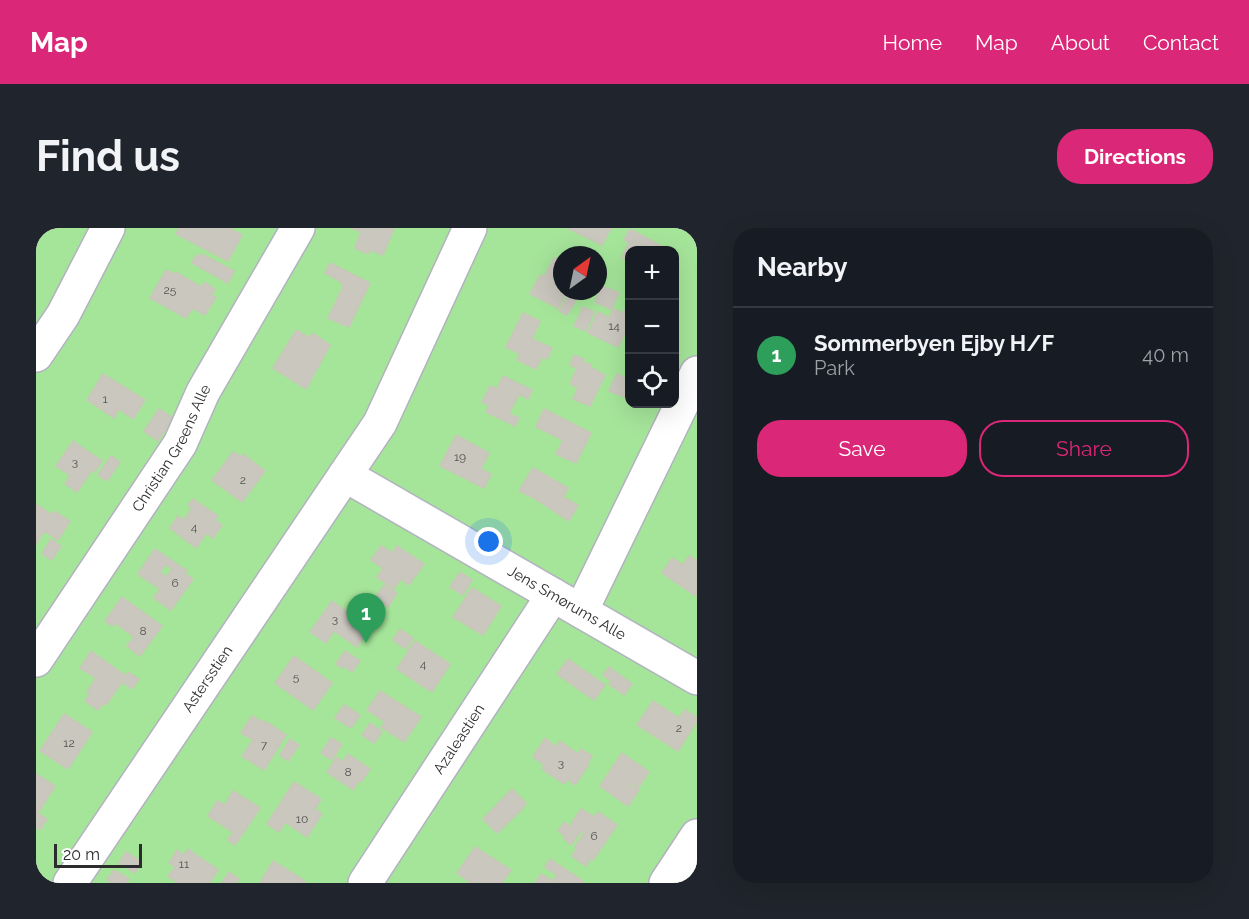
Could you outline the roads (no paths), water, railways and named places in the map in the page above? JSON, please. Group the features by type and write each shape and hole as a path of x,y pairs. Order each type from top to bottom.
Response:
{"lane":[{"path":"36,356 63,315 108,228"},
{"name":"Christian Greens Alle","path":"36,660 180,444 203,392 298,228"},
{"name":"Astersstien","path":"70,883 380,423 470,228"},
{"path":"581,611 697,373"},
{"name":"Jens Smørums Alle","path":"345,475 697,678"},
{"name":"Azaleastien","path":"365,883 553,595"},
{"path":"679,878 697,836"}],"place":[{"name":"Sommerbyen Ejby H/F","path":"366,643"}]}
